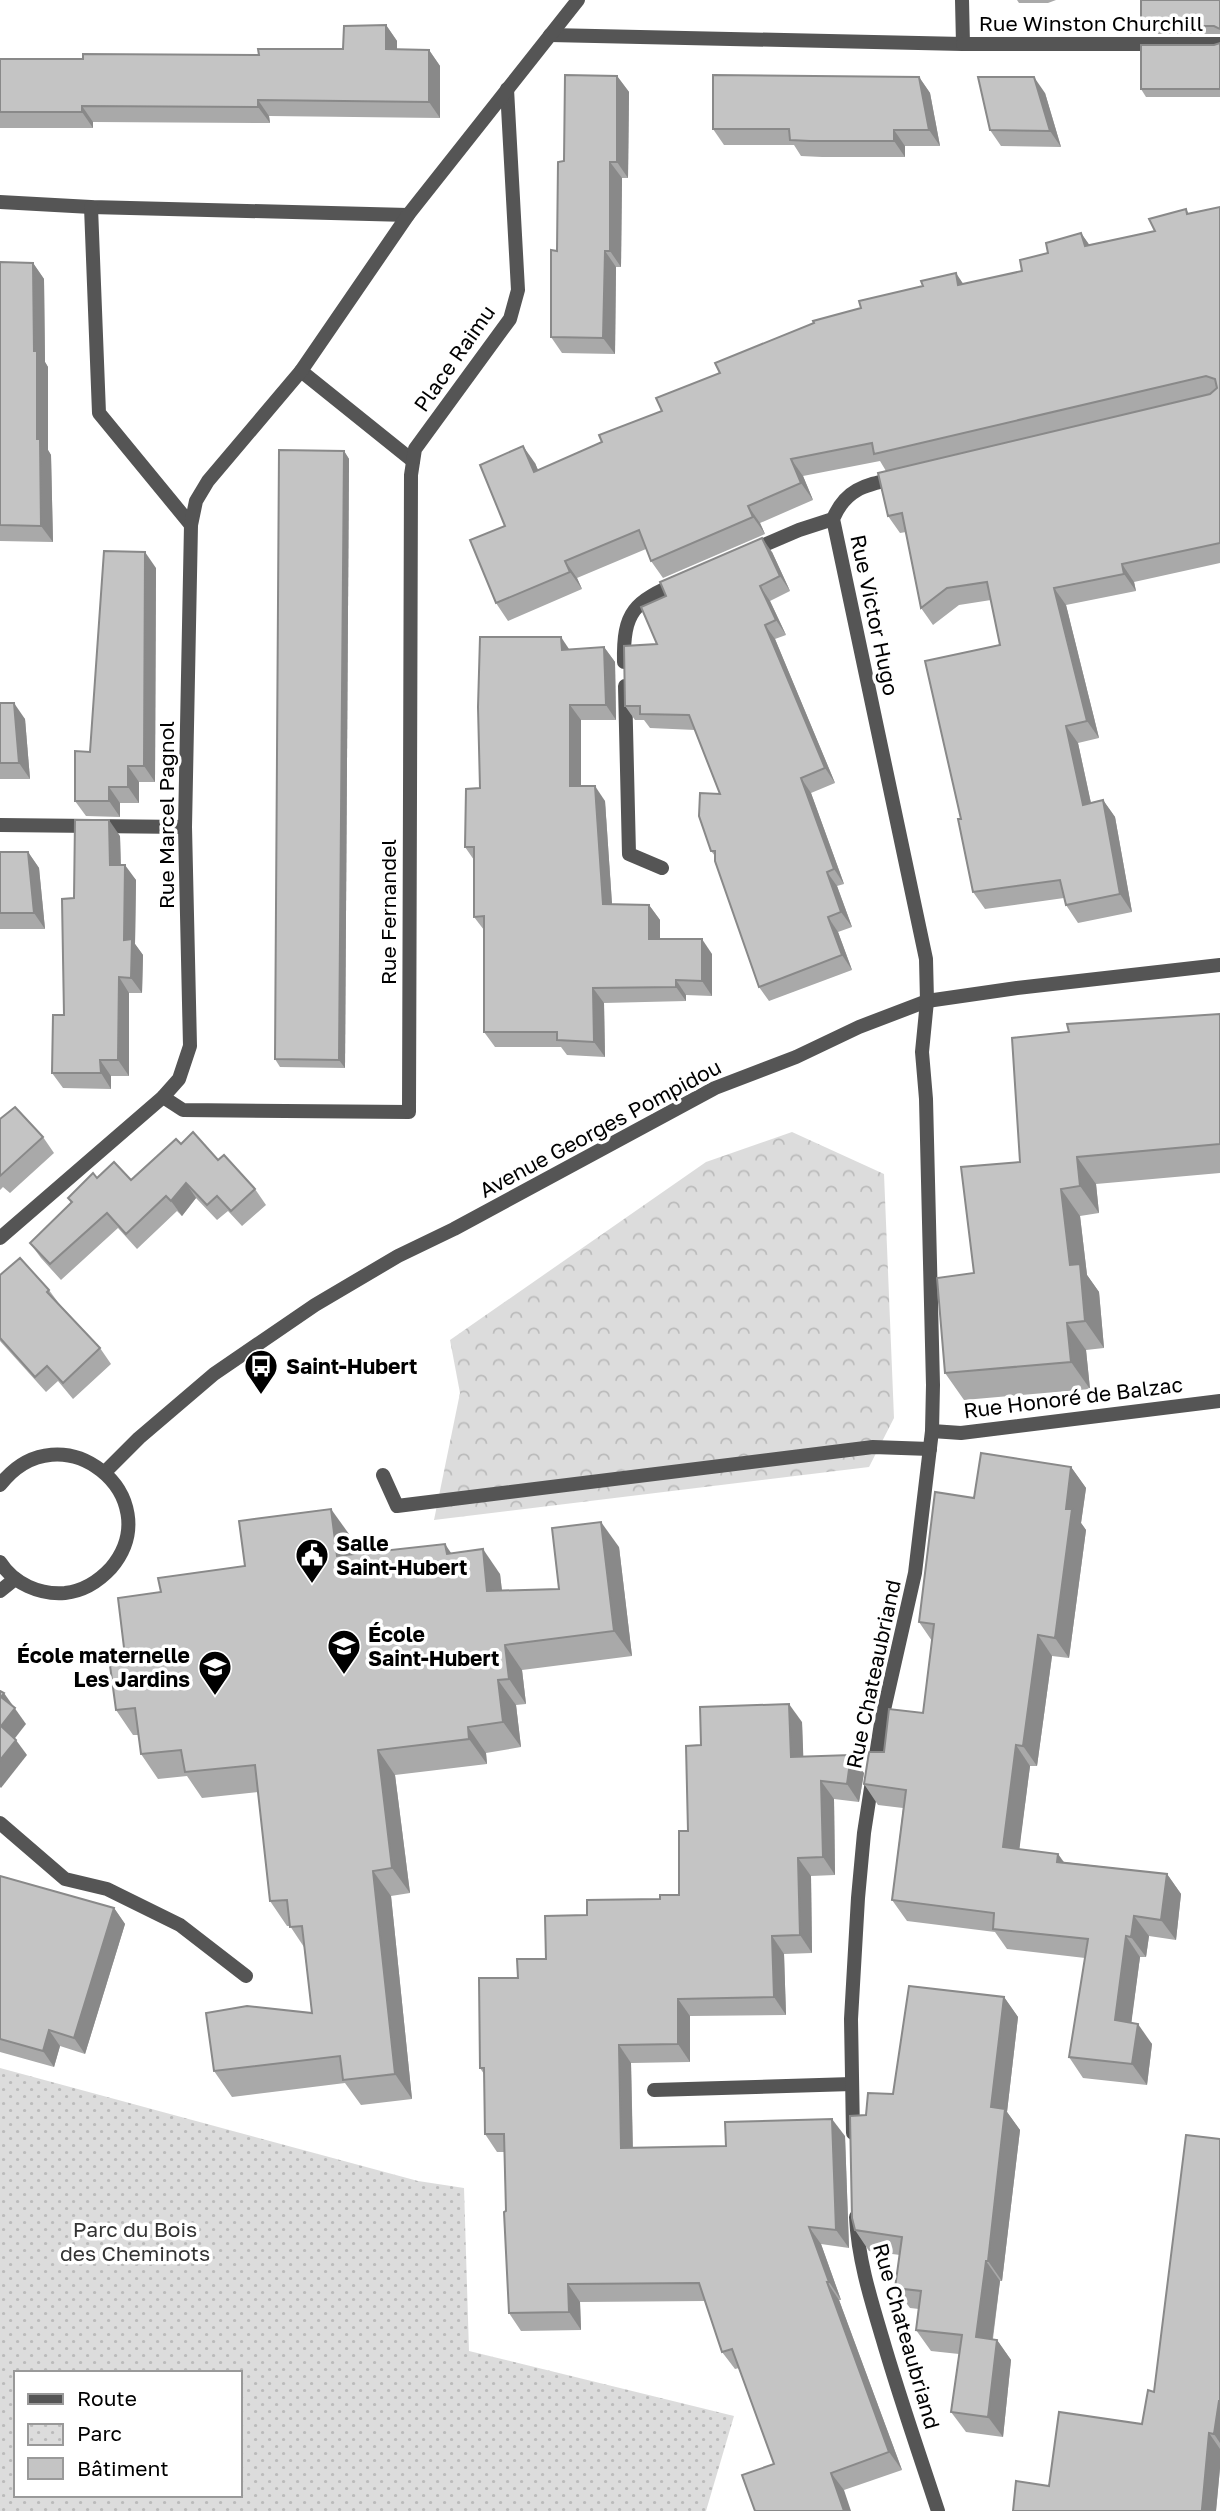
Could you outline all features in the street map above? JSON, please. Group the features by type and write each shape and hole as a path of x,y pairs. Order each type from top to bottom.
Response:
{"street":[{"path":"191,525 196,501 208,481 301,371 408,215 578,0"},
{"name":"Rue Winston Churchill","path":"962,0 963,44"},
{"name":"Rue Winston Churchill","path":"550,35 963,44 1220,44"},
{"name":"Place Raimu","path":"413,461 415,449 510,319 518,290 507,89"},
{"path":"0,202 408,215"},
{"path":"91,207 99,413 191,525"},
{"path":"301,371 413,461"},
{"name":"Rue Fernandel","path":"163,1097 183,1110 409,1112 413,461"},
{"name":"Rue Victor Hugo","path":"912,474 873,484 850,494 840,504 833,519 926,959 927,1001"},
{"path":"736,557 799,530 833,519"},
{"name":"Rue Marcel Pagnol","path":"0,1238 163,1097 179,1079 190,1046 185,827 191,525"},
{"path":"662,868 629,854 624,644 632,612 649,595 699,573"},
{"path":"0,825 185,827"},
{"name":"Avenue Georges Pompidou","path":"105,1472 139,1438 214,1374 315,1305 398,1256 454,1229 715,1088 927,1001 1220,965"},
{"name":"Rue Chateaubriand","path":"854,2148 851,2019 864,1833 881,1723 915,1573 932,1431 927,1112 922,1052 927,1001"},
{"name":"Rue Honoré de Balzac","path":"932,1431 961,1433 1220,1401"},
{"path":"383,1475 397,1506 873,1447 930,1449"},
{"path":"0,1485 5,1466 48,1454 68,1454 88,1461 105,1472 117,1487 125,1504 127,1523 125,1542 117,1561 103,1576 86,1587 66,1593 46,1592 15,1579 0,1563"},
{"path":"0,1591 15,1579"},
{"path":"0,1823 65,1879 107,1889 180,1925 246,1976"},
{"path":"654,2090 852,2084"},
{"name":"Rue Chateaubriand","path":"856,2200 857,2239 864,2277 900,2398 938,2511"}],"green space":[{"path":"792,1132 884,1174 894,1418 869,1467 434,1520 460,1393 450,1340 706,1162"},
{"name":"Parc du Bois des Cheminots","path":"0,2068 418,2181 464,2188 469,2351 734,2416 706,2511 0,2511"}],"building":[{"path":"1141,0 1220,0 1220,29 1214,26 1141,26"},
{"path":"386,25 386,49 429,50 429,102 258,100 258,107 82,106 82,112 0,112 0,59 83,59 83,54 259,55 258,49 343,49 344,26"},
{"path":"1220,43 1220,89 1141,89 1141,45"},
{"path":"565,75 617,76 617,162 610,162 610,251 605,251 603,338 551,337 551,250 557,251 558,162 564,161"},
{"path":"713,75 919,77 929,130 894,130 894,141 810,141 790,140 789,129 713,129"},
{"path":"978,77 1034,77 1050,131 990,130"},
{"path":"1220,207 1220,543 1122,564 1124,574 1054,588 1087,721 1066,726 1083,805 1103,800 1120,894 1066,905 1060,880 973,892 958,819 961,819 925,661 1000,645 987,582 947,588 921,608 902,513 888,516 878,473 1210,394 1217,388 1215,379 1206,376 874,454 872,443 791,459 801,483 748,506 753,517 651,561 639,530 565,561 570,572 496,603 470,540 505,526 480,465 523,446 534,472 602,442 599,435 662,411 656,398 720,373 715,363 814,323 813,321 861,308 859,301 923,286 921,281 956,273 958,285 1022,271 1020,260 1048,253 1046,243 1081,233 1085,246 1155,231 1149,219 1186,209 1187,214"},
{"path":"0,262 33,263 41,526 0,525"},
{"path":"279,450 344,451 339,1060 275,1059"},
{"path":"762,538 780,576 760,586 776,620 765,625 825,768 801,778 834,869 827,872 841,912 828,917 842,955 759,987 715,861 715,851 711,851 699,816 700,793 720,794 689,715 640,714 640,706 625,706 624,646 657,644 641,607 666,596 660,582"},
{"path":"104,551 145,552 144,766 128,766 128,787 109,787 109,801 75,801 75,751 90,752"},
{"path":"480,637 561,637 562,650 604,647 606,705 570,705 570,786 595,786 603,904 649,905 649,939 702,939 702,981 676,980 676,987 593,988 594,1042 557,1040 557,1032 484,1032 484,916 474,917 474,847 465,847 466,789 480,788"},
{"path":"0,703 14,703 19,763 0,763"},
{"path":"75,820 109,820 110,865 125,865 124,940 132,939 131,978 119,977 118,1060 100,1060 101,1073 52,1073 53,1015 64,1015 62,899 74,898"},
{"path":"0,852 28,852 34,913 0,913"},
{"path":"1220,1014 1220,1144 1077,1157 1080,1186 1061,1189 1070,1265 1080,1264 1085,1321 1067,1323 1071,1362 945,1373 937,1278 974,1273 961,1167 1020,1162 1012,1038 1069,1032 1067,1024"},
{"path":"15,1107 43,1137 0,1176 0,1119"},
{"path":"193,1132 218,1160 224,1155 255,1189 231,1211 217,1196 207,1205 186,1183 171,1201 166,1196 126,1234 107,1213 50,1264 30,1243 72,1202 68,1198 93,1173 97,1178 114,1162 131,1180 176,1139 181,1144"},
{"path":"20,1258 49,1290 47,1292 100,1348 63,1383 47,1366 35,1377 0,1338 0,1275"},
{"path":"981,1453 1071,1467 1066,1509 1072,1509 1055,1638 1038,1635 1023,1746 1016,1745 1003,1847 1058,1854 1057,1862 1167,1874 1161,1920 1134,1916 1131,1937 1126,1936 1115,2020 1138,2024 1132,2064 1069,2057 1088,1939 993,1929 994,1913 892,1900 906,1790 864,1784 869,1752 884,1752 889,1709 923,1713 934,1624 919,1622 935,1492 974,1498"},
{"path":"331,1509 337,1556 445,1544 447,1554 483,1549 487,1591 559,1589 552,1528 601,1522 614,1631 505,1645 509,1679 498,1680 503,1722 468,1727 469,1739 378,1750 392,1868 373,1871 395,2074 343,2080 340,2056 214,2071 206,2013 247,2006 312,2013 302,1926 290,1927 287,1900 270,1901 255,1765 185,1772 181,1750 141,1754 135,1708 116,1710 109,1658 125,1656 118,1598 161,1592 158,1578 245,1566 239,1521"},
{"path":"0,1691 4,1693 1,1697 15,1708 1,1726 16,1740 0,1760"},
{"path":"789,1704 791,1757 851,1755 847,1784 821,1781 823,1857 798,1858 800,1935 772,1936 774,1997 678,1999 678,2044 619,2045 621,2148 726,2146 725,2122 832,2119 836,2230 809,2227 889,2452 831,2473 844,2511 755,2511 742,2475 774,2464 732,2349 722,2352 699,2283 568,2284 569,2312 509,2313 504,2212 504,2134 485,2134 484,2068 480,2068 479,1978 518,1978 517,1959 546,1959 545,1916 587,1915 587,1900 660,1899 660,1895 679,1895 679,1831 688,1831 686,1746 701,1745 700,1707"},
{"path":"0,1876 114,1908 74,2038 49,2030 43,2051 0,2039"},
{"path":"909,1986 1004,1997 991,2107 1005,2109 988,2261 976,2337 997,2340 988,2417 951,2412 962,2335 916,2330 921,2291 895,2288 902,2237 855,2230 852,2218 850,2116 866,2115 868,2093 893,2094"},
{"path":"1186,2135 1220,2139 1220,2401 1214,2434 1209,2433 1202,2509 1206,2511 1013,2511 1016,2481 1049,2486 1059,2412 1142,2424 1148,2390 1154,2392"}],"place":[{"name":"Saint-Hubert","path":"261,1396"},
{"name":"Salle Saint-Hubert","path":"312,1585"},
{"name":"École Saint-Hubert","path":"344,1676"},
{"name":"École maternelle Les Jardins","path":"215,1697"}]}
